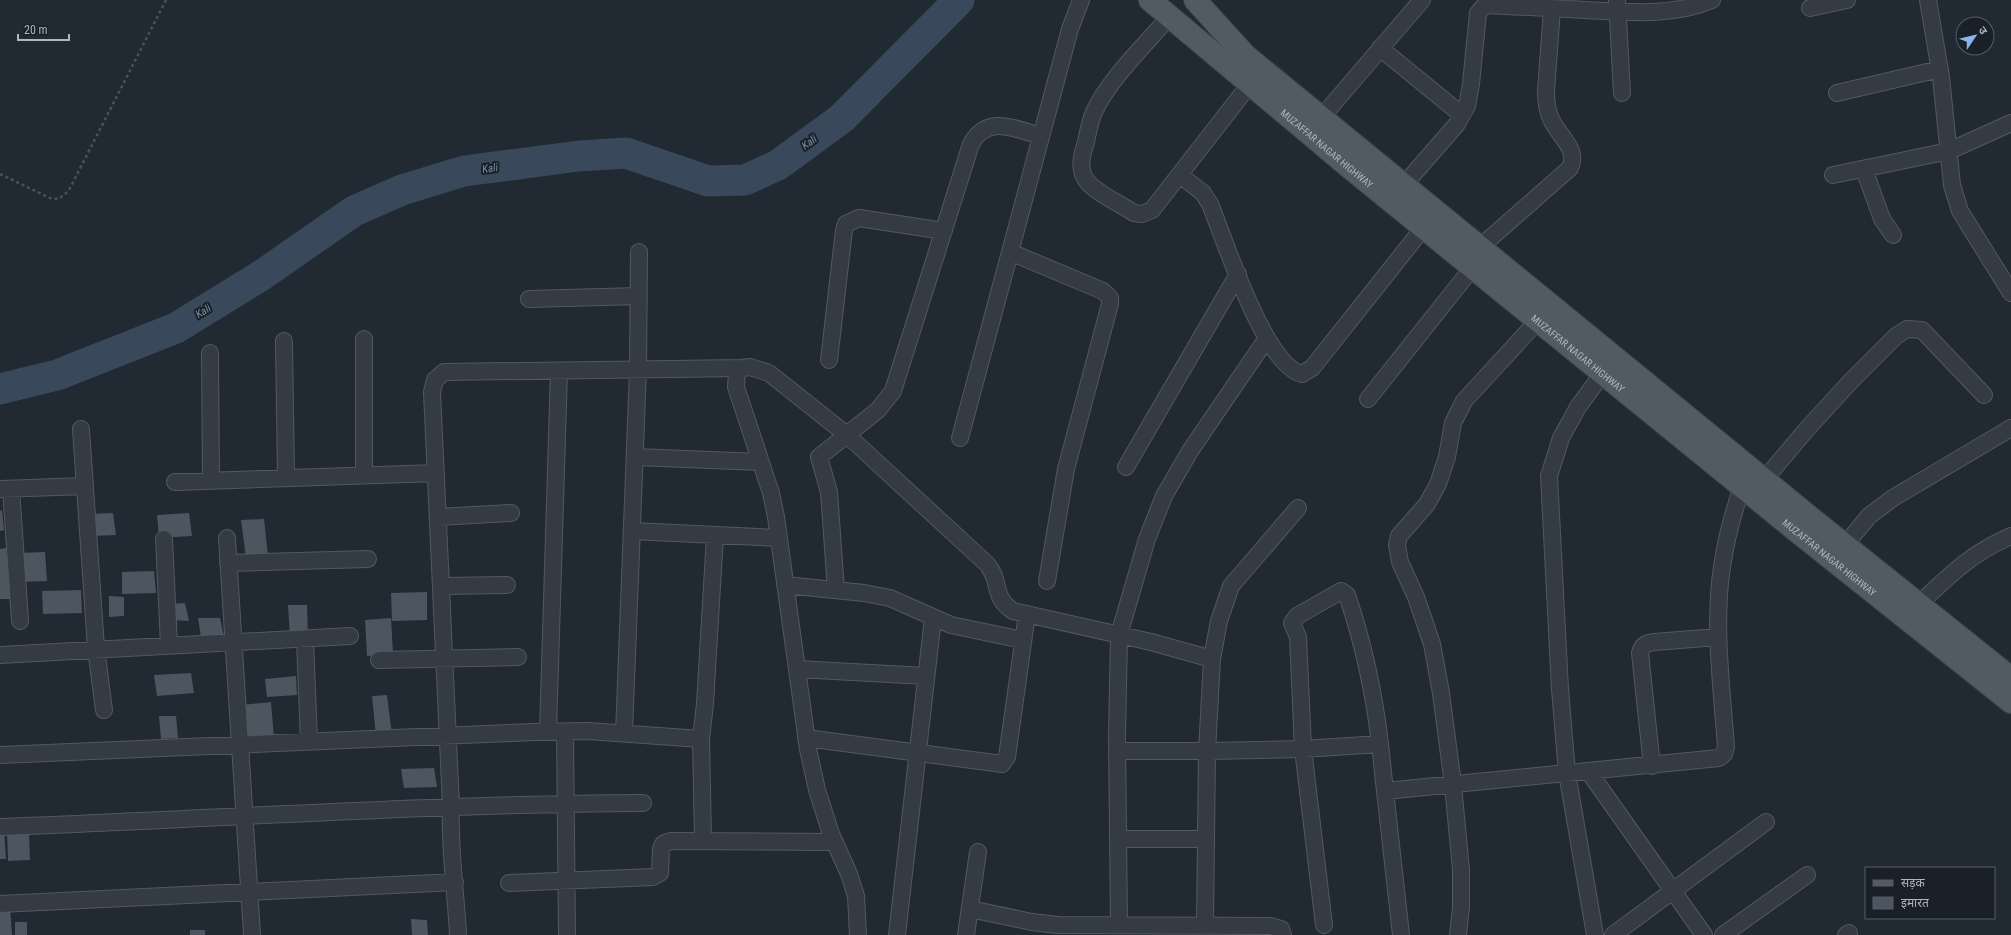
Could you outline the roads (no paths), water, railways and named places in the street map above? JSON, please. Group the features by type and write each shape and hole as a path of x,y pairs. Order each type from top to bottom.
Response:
{"main road":[{"name":"MUZAFFAR NAGAR HIGHWAY","path":"1150,0 1424,227 1476,258"},
{"name":"MUZAFFAR NAGAR HIGHWAY","path":"1195,0 1246,56 1403,186 1476,258 1545,313 1764,480 2011,678"},
{"name":"MUZAFFAR NAGAR HIGHWAY","path":"1545,313 1603,373 1742,487 2011,702"}],"street":[{"path":"960,438 1070,29 1081,0"},
{"path":"1403,186 1457,124 1467,106 1471,84 1476,23 1478,13 1483,7 1490,5 1552,8 1617,6 1670,11 1695,7 1712,0"},
{"path":"1810,8 1847,0"},
{"path":"1928,0 1940,70 1952,185 1960,210 2011,293"},
{"path":"1321,118 1417,2"},
{"path":"1617,6 1622,93"},
{"path":"1368,399 1476,258 1570,168 1573,161 1573,154 1552,121 1546,104 1552,8"},
{"path":"1170,16 1129,63 1110,87 1094,112 1081,158 1082,170 1086,180 1093,186 1134,213 1142,214 1155,207 1250,84"},
{"path":"1380,48 1462,115"},
{"path":"1837,93 1940,70"},
{"path":"1833,175 1949,151 2011,123"},
{"path":"836,590 829,492 819,457 878,410 893,391 970,144 977,134 987,127 998,125 1041,136"},
{"path":"1864,169 1882,219 1893,235"},
{"path":"1180,175 1203,193 1210,204 1257,321 1273,348 1293,370 1302,374 1308,372 1424,227"},
{"path":"829,360 844,230 846,224 859,218 944,231"},
{"path":"624,733 638,370 640,252"},
{"path":"1010,252 1103,291 1110,298 1110,304 1066,469 1047,582"},
{"path":"1126,467 1238,274"},
{"path":"529,299 639,296"},
{"path":"1458,935 1461,907 1461,870 1454,785 1442,693 1432,644 1416,597 1400,562 1397,545 1399,536 1427,504 1438,484 1447,457 1453,423 1464,401 1545,313"},
{"path":"1764,480 1807,429 1851,381 1896,336 1907,329 1922,330 1984,395"},
{"path":"1119,925 1119,635 1147,539 1164,496 1190,451 1267,338"},
{"path":"364,339 364,475"},
{"path":"284,341 286,478"},
{"path":"210,353 211,481"},
{"path":"458,935 455,882 450,836 451,806 432,392 434,380 444,372 750,367 770,373 847,435 987,564 995,576 997,589 1003,604 1013,611 1212,658"},
{"path":"743,368 737,373 736,387 771,493 779,538 806,738 817,790 856,896 858,935"},
{"path":"548,732 559,370"},
{"path":"1595,935 1567,774 1560,690 1549,476 1561,438 1578,407 1603,373"},
{"path":"1845,545 1869,516 1893,498 2011,428"},
{"path":"81,429 96,648 104,710"},
{"path":"635,458 761,462"},
{"path":"175,482 436,473"},
{"path":"20,621 6,489 85,486"},
{"path":"1385,791 1707,760 1719,758 1724,754 1726,747 1718,637 1721,568 1728,529 1742,487"},
{"path":"1205,926 1207,751 1212,658 1219,621 1231,586 1298,508"},
{"path":"438,517 511,513"},
{"path":"632,531 779,538"},
{"path":"703,841 701,739 706,697 715,535"},
{"path":"1919,604 1960,565 1979,552 2011,536"},
{"path":"227,538 248,893 252,935"},
{"path":"164,539 169,644"},
{"path":"228,563 368,559"},
{"path":"441,586 507,585"},
{"path":"785,585 836,590 890,598 951,625 1023,640"},
{"path":"1324,925 1304,749 1298,637 1292,623 1297,616 1341,591 1347,595 1375,698 1401,935"},
{"path":"806,738 999,764 1006,762 1026,614"},
{"path":"897,935 933,618"},
{"path":"0,655 169,644 233,643 350,636"},
{"path":"1652,766 1640,653 1642,647 1647,643 1654,642 1718,637"},
{"path":"305,639 309,742"},
{"path":"379,660 518,657"},
{"path":"797,669 926,676"},
{"path":"0,755 548,732 624,733 701,739"},
{"path":"565,732 568,935"},
{"path":"1118,751 1304,749 1380,744"},
{"path":"1589,772 1704,935"},
{"path":"0,827 244,817 451,806 566,803 643,803"},
{"path":"1613,935 1766,822"},
{"path":"1118,839 1206,839"},
{"path":"509,882 657,876 660,873 661,849 663,844 671,841 835,842"},
{"path":"966,935 978,852"},
{"path":"1723,935 1807,875"},
{"path":"0,904 455,882"},
{"path":"970,909 1051,924 1272,926 1281,929 1283,935"}],"waterway":[{"name":"Kali","path":"0,389 57,375 176,328 262,275 354,211 402,190 464,171 579,156 626,153 708,181 745,180 778,165 842,118 959,0"}]}
